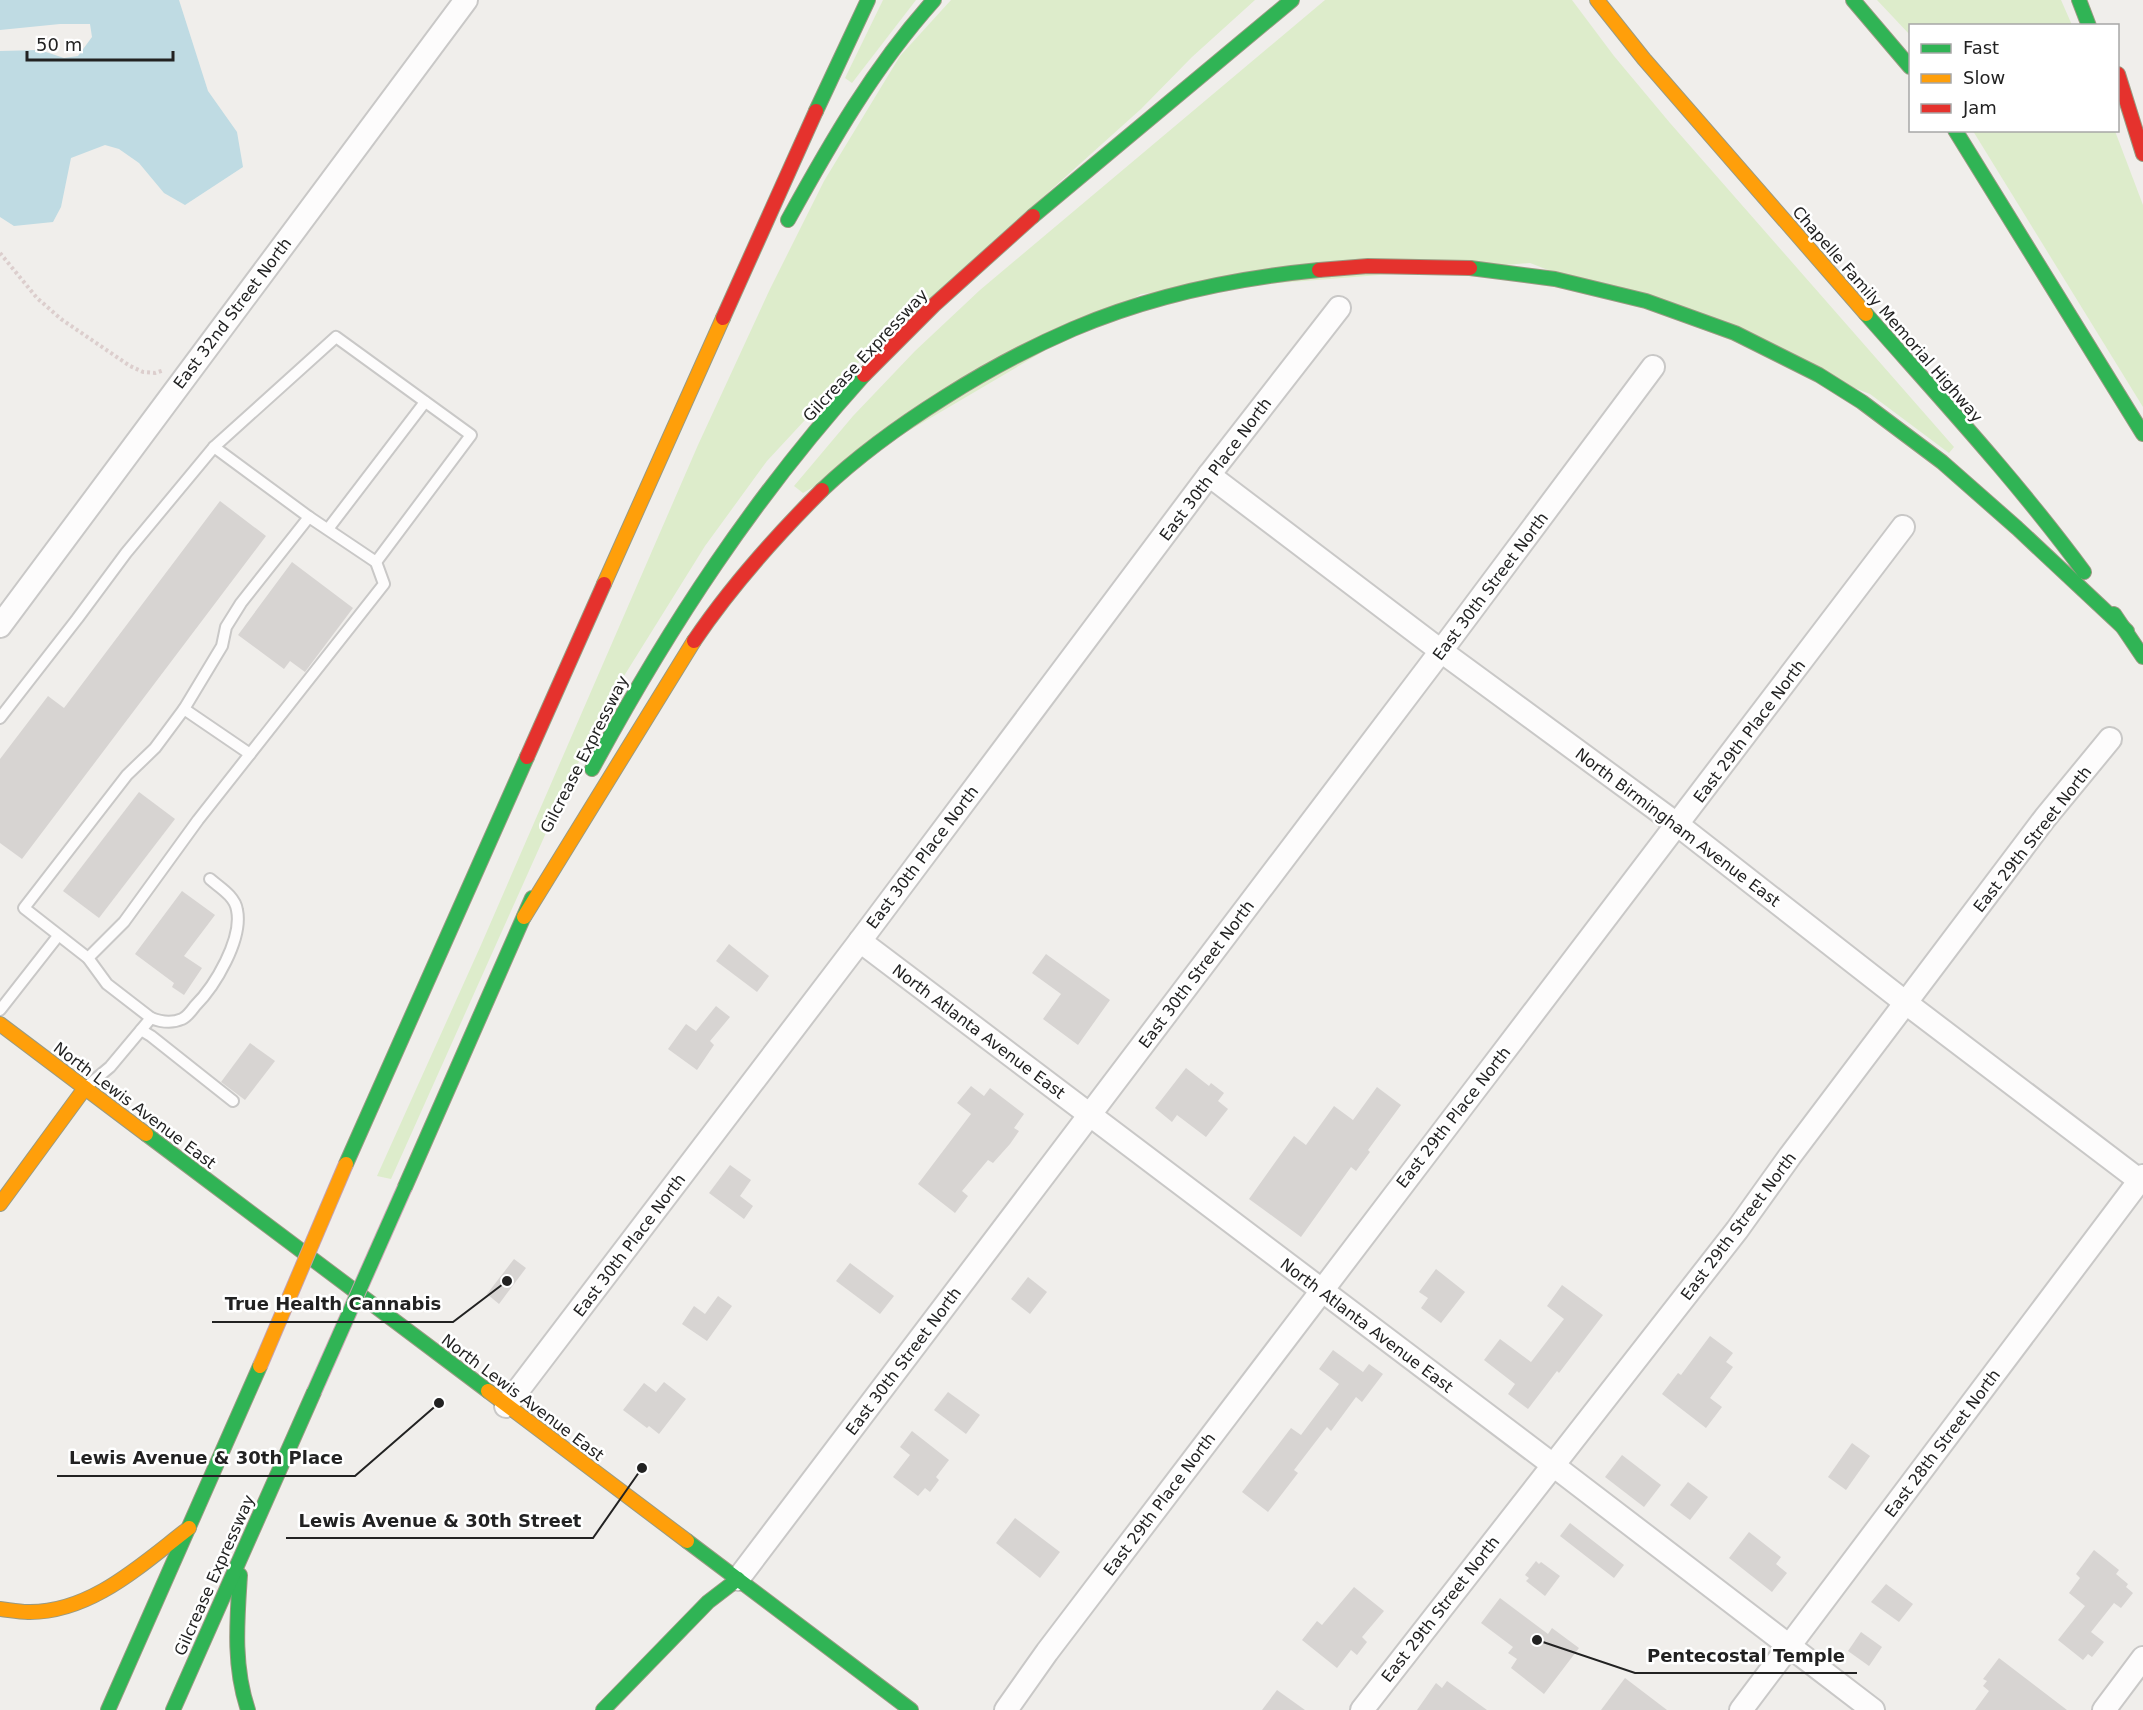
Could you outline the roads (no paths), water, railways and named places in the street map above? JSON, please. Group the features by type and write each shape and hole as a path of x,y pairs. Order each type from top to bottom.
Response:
{"main road":[{"path":"740,280 854,0"},
{"path":"108,1710 190,1527 346,1164 690,390 868,0"},
{"path":"778,236 861,91 901,38 934,0"},
{"name":"Gilcrease Expressway","path":"587,779 651,661 718,556 805,443 856,385 912,326 967,274 1292,0"},
{"name":"Chapelle Family Memorial Highway","path":"1598,0 1644,59 2046,522 2127,631 2143,657"},
{"path":"1853,0 1909,65"},
{"path":"2079,0 2089,24"},
{"path":"2094,0 2101,24"},
{"path":"2119,77 2143,154"},
{"path":"1687,87 1762,195"},
{"path":"2119,99 2143,165"},
{"path":"1956,132 2143,434"},
{"path":"524,917 671,679 717,609 810,501 853,463 933,405 989,370 1044,342 1090,322 1140,305 1205,286 1265,275 1330,267 1387,264 1446,265 1494,270 1550,278 1607,290 1666,307 1718,327 1816,374 1899,428 1938,458 2127,631"},
{"path":"690,390 761,266"},
{"name":"Gilcrease Expressway","path":"173,1710 567,820"},
{"name":"North Lewis Avenue East","path":"0,1024 911,1710"},
{"path":"30,1139 85,1088"},
{"path":"0,1204 85,1088"},
{"path":"0,1609 8,1611 58,1609 83,1601 110,1588 190,1527"},
{"path":"240,1556 237,1643 242,1688 248,1710"},
{"path":"721,1610 738,1579"},
{"path":"603,1710 708,1602 738,1579"}],"street":[{"name":"East 32nd Street North","path":"0,626 466,0"},
{"name":"East 30th Place North","path":"506,1406 860,941 1209,476 1339,308"},
{"name":"East 30th Street North","path":"738,1579 1441,651 1653,367"},
{"name":"North Birmingham Avenue East","path":"1209,476 1441,651 1678,825 1906,1003 2142,1180"},
{"name":"East 29th Place North","path":"1006,1710 1047,1652 1320,1290 1678,825 1903,527"},
{"name":"East 29th Street North","path":"1362,1710 1737,1230 1790,1156 2045,818 2110,739"},
{"name":"North Atlanta Avenue East","path":"860,941 1873,1710"},
{"name":"East 28th Street North","path":"1741,1710 2142,1180"},
{"path":"2104,1710 2143,1658"}],"lane":[{"path":"0,718 126,553 214,447 336,337 471,435 376,562"},
{"path":"328,530 424,402"},
{"path":"88,958 124,922 198,820 384,584 376,562 309,517 214,447"},
{"path":"210,879 234,900 238,911 234,939 225,963 208,993 184,1019 164,1023 151,1018 107,984 88,958 24,908 127,775 155,748 184,709 222,646 226,627 241,603 309,517"},
{"path":"184,709 250,754"},
{"path":"0,1010 58,936"},
{"path":"85,1088 110,1067 151,1018"},
{"path":"141,1030 233,1101"}],"water":[{"path":"0,0 179,0 208,91 237,132 243,167 185,205 164,193 139,163 119,149 105,145 71,158 61,207 53,222 14,226 0,217 0,51 40,50 64,58 78,56 92,37 90,24 60,24 0,30"}],"place":[{"name":"True Health Cannabis","path":"507,1281"},
{"name":"Lewis Avenue & 30th Place","path":"439,1403"},
{"name":"Lewis Avenue & 30th Street","path":"642,1468"},
{"name":"Pentecostal Temple","path":"1537,1640"}]}
